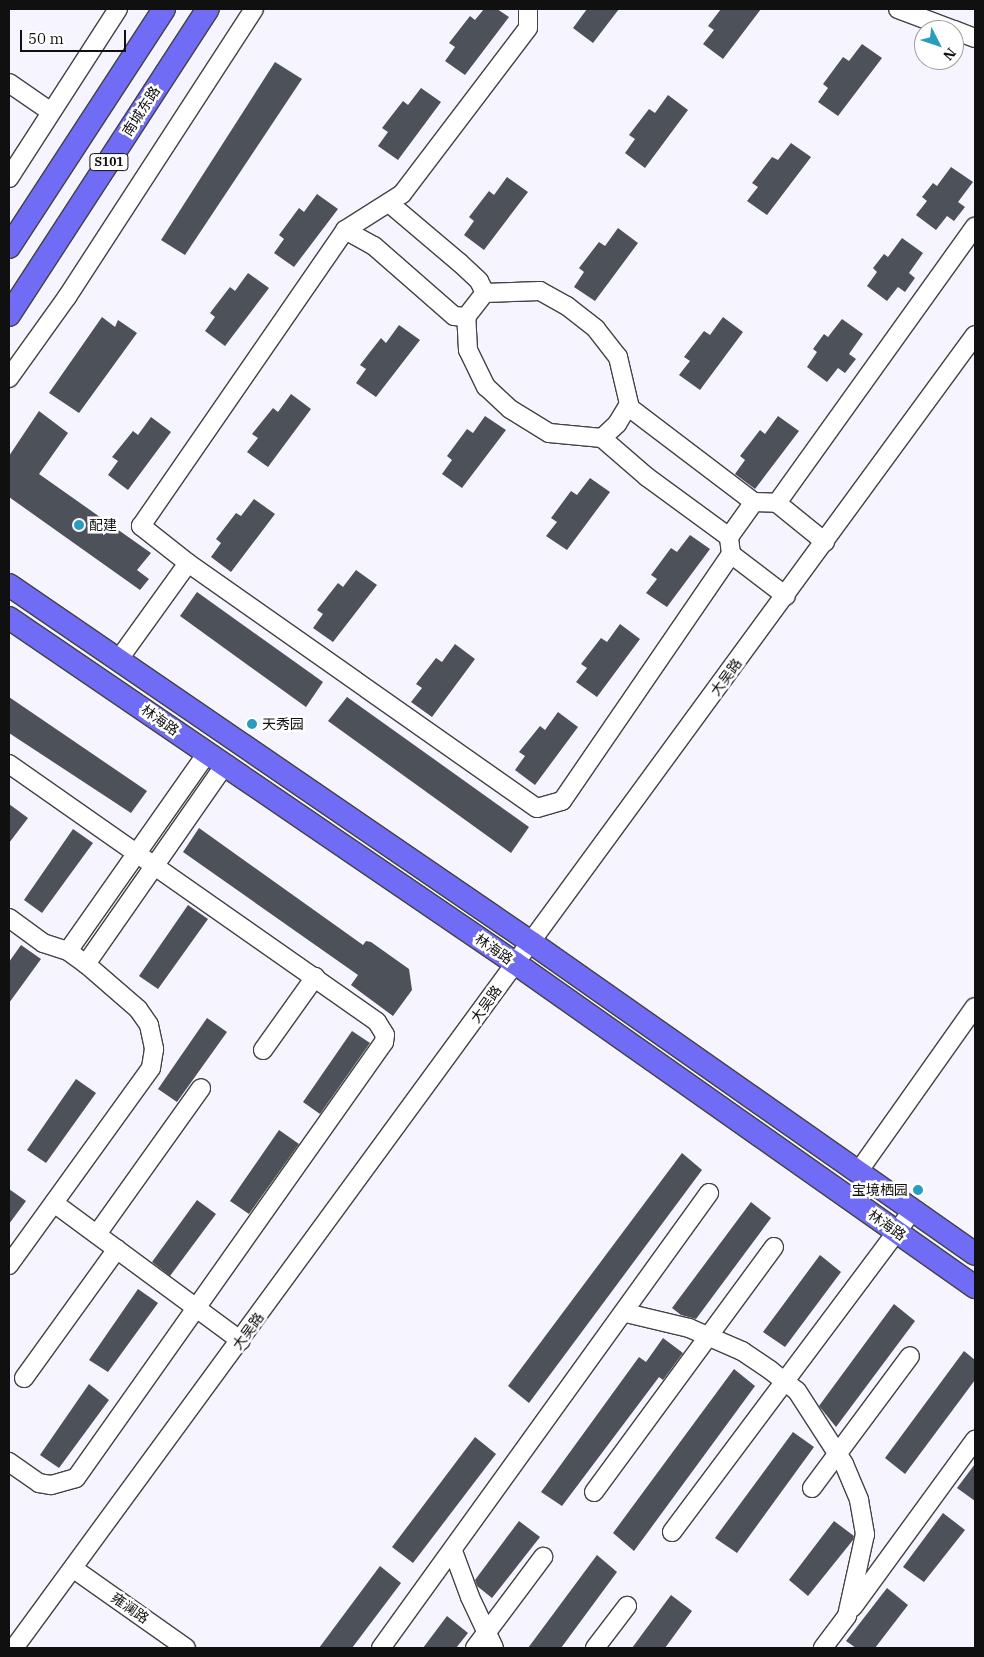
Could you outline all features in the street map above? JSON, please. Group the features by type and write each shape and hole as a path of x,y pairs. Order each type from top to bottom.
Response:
{"main road":[{"name":"S101","path":"9,247 164,9"},
{"name":"南城东路","path":"9,315 208,9"},
{"name":"林海路","path":"9,585 532,942 975,1254"},
{"name":"林海路","path":"9,618 515,963 975,1287"}],"street":[{"path":"9,178 118,9"},
{"path":"9,378 67,297 254,9"},
{"path":"528,9 528,28 402,194 345,230 141,526 188,563 536,808 562,802 730,545 754,502"},
{"path":"898,9 927,20"},
{"path":"9,83 51,112"},
{"path":"389,202 460,262 480,282 484,293"},
{"path":"777,504 975,226"},
{"path":"345,230 374,246 454,316 466,317"},
{"path":"484,293 540,291 567,306 596,329 618,357 630,408 754,502 777,504 824,542"},
{"path":"484,293 466,317 468,350 486,387 510,409 549,433 602,438 730,545 786,596"},
{"name":"大吴路","path":"14,1648 241,1341 975,335"},
{"path":"602,438 617,424 629,404"},
{"path":"119,659 188,563"},
{"path":"68,951 207,753"},
{"path":"9,764 155,864 377,1022 385,1035 384,1042 76,1478 51,1485 39,1483 9,1462"},
{"path":"86,964 225,765"},
{"path":"9,918 44,944 68,951 138,1009 149,1025 154,1049 151,1068 9,1265"},
{"path":"263,1050 314,977"},
{"path":"858,1172 975,1007"},
{"path":"97,1234 201,1088"},
{"path":"381,1648 626,1312 709,1193"},
{"path":"54,1203 241,1341"},
{"path":"672,1532 914,1210"},
{"path":"594,1492 774,1247"},
{"path":"24,1378 117,1249"},
{"path":"626,1312 654,1318 710,1336 742,1351 797,1392 837,1454 859,1500 865,1534 847,1616"},
{"path":"812,1488 910,1356"},
{"path":"830,1646 847,1616 975,1440"},
{"path":"453,1550 491,1640"},
{"path":"475,1648 491,1640 543,1557"},
{"name":"雍澜路","path":"74,1569 186,1648"},
{"path":"596,1648 627,1606"}],"building":[{"path":"484,9 497,9 509,17 465,75 445,61 455,47 449,43 470,16 475,20"},
{"path":"587,9 619,9 593,43 573,28"},
{"path":"721,9 761,9 723,59 703,44 714,30 708,26"},
{"path":"862,44 882,58 838,116 818,102 828,88 823,84 843,57 849,61"},
{"path":"275,62 302,79 185,255 161,240"},
{"path":"421,88 441,102 398,160 378,146 388,132 382,128 403,101 408,105"},
{"path":"668,95 688,110 645,168 625,153 635,139 629,135 649,109 655,113"},
{"path":"791,143 811,157 767,215 747,201 758,187 752,183 772,157 778,160"},
{"path":"951,167 973,182 958,202 965,207 954,221 947,216 936,230 916,215 927,201 922,197 933,183 937,186"},
{"path":"507,177 528,192 484,250 464,235 474,221 469,217 489,191 494,195"},
{"path":"317,194 338,209 294,267 274,253 284,239 279,235 299,208 304,212"},
{"path":"618,228 638,243 595,301 574,287 584,272 579,268 599,242 605,246"},
{"path":"902,238 923,253 909,273 915,278 905,292 898,287 887,301 867,286 877,272 873,268 884,254 888,257"},
{"path":"248,273 269,288 225,346 205,331 215,317 210,313 230,287 235,291"},
{"path":"102,317 115,327 118,320 137,333 79,413 49,393"},
{"path":"723,317 743,332 700,390 679,375 690,361 684,357 704,331 710,335"},
{"path":"842,319 863,334 849,354 856,359 845,373 838,368 827,382 807,367 817,352 813,349 824,334 828,337"},
{"path":"399,325 420,340 376,397 356,383 366,369 360,365 381,338 386,343"},
{"path":"291,394 311,409 268,467 247,452 258,438 252,434 273,408 278,412"},
{"name":"配建","path":"39,411 68,433 39,474 151,553 137,570 149,579 140,590 9,497 9,456"},
{"path":"485,416 506,430 462,488 442,474 452,460 447,456 467,429 473,433"},
{"path":"778,416 799,431 755,489 735,474 745,460 740,456 760,430 765,434"},
{"path":"151,417 171,432 128,490 108,475 118,461 112,457 133,431 138,435"},
{"path":"590,478 610,492 567,550 546,536 557,522 551,518 571,491 577,495"},
{"path":"254,499 275,514 231,572 211,557 221,543 216,539 236,513 241,516"},
{"path":"690,535 710,549 667,607 646,593 657,579 651,575 671,548 677,552"},
{"path":"356,570 377,585 333,642 313,628 323,614 317,610 338,583 343,587"},
{"path":"197,592 323,682 306,707 180,616"},
{"path":"620,624 640,639 597,697 576,682 587,668 581,664 601,638 607,642"},
{"path":"455,644 475,659 432,717 411,702 422,688 416,684 436,658 442,662"},
{"path":"9,697 147,791 131,813 9,733"},
{"path":"347,697 529,827 511,853 328,721"},
{"path":"558,712 578,727 535,785 515,770 525,756 519,752 540,726 545,730"},
{"path":"9,804 28,818 9,843"},
{"path":"199,828 363,945 366,941 371,942 409,969 412,990 393,1016 351,985 358,975 183,852"},
{"path":"73,829 93,843 42,913 24,900"},
{"path":"188,905 208,919 158,989 139,976"},
{"path":"21,945 41,959 9,1003 9,962"},
{"path":"207,1018 227,1032 177,1102 158,1089"},
{"path":"352,1031 370,1043 320,1114 303,1102"},
{"path":"76,1079 96,1093 46,1163 27,1150"},
{"path":"279,1130 299,1144 249,1214 230,1201"},
{"path":"682,1153 702,1170 529,1403 508,1386"},
{"path":"9,1189 26,1201 9,1224"},
{"path":"197,1200 216,1214 170,1276 152,1262"},
{"path":"751,1202 771,1218 696,1319 681,1315 672,1308"},
{"path":"820,1255 841,1272 785,1347 763,1332"},
{"path":"138,1289 158,1303 108,1372 89,1360"},
{"path":"894,1304 915,1321 836,1427 819,1406"},
{"path":"663,1338 683,1353 663,1380 659,1377 562,1506 541,1492 639,1357 646,1362"},
{"path":"964,1351 975,1360 975,1380 905,1474 885,1458"},
{"path":"734,1369 755,1386 634,1551 613,1533"},
{"path":"89,1384 109,1400 59,1468 40,1455"},
{"path":"793,1432 814,1447 737,1553 715,1538"},
{"path":"475,1437 496,1454 413,1563 392,1547"},
{"path":"975,1464 975,1501 957,1488"},
{"path":"943,1513 965,1530 924,1582 903,1567"},
{"path":"519,1521 540,1537 492,1598 477,1586 475,1580"},
{"path":"834,1521 854,1536 853,1540 808,1596 789,1580"},
{"path":"597,1555 617,1572 561,1648 528,1648"},
{"path":"380,1566 401,1583 352,1648 319,1648"},
{"path":"887,1588 908,1605 875,1648 856,1648 846,1641"},
{"path":"671,1595 692,1611 665,1648 632,1648"},
{"path":"447,1616 468,1633 456,1648 423,1648"}],"place":[{"name":"配建","path":"79,525"},
{"name":"天秀园","path":"252,724"},
{"name":"宝境栖园","path":"918,1190"}]}
